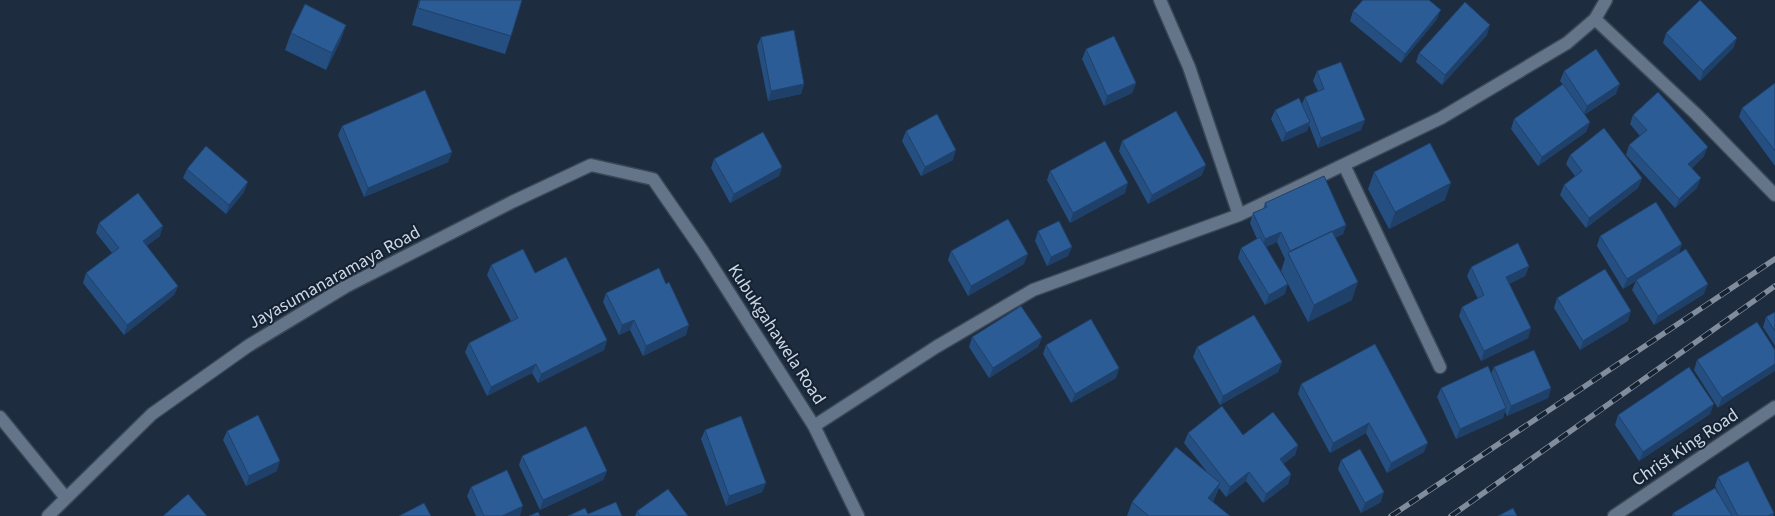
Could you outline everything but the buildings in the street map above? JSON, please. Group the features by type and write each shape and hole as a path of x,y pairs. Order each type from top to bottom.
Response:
{"street":[{"path":"1160,0 1188,68 1239,215"},
{"path":"814,426 936,347 1032,290 1239,215 1441,118 1567,43 1595,19 1606,0"},
{"path":"1595,19 1696,114 1775,195"},
{"name":"Jayasumanaramaya Road","path":"48,516 152,414 248,346 345,287 503,206 591,165 653,179"},
{"path":"1344,165 1440,367"},
{"name":"Kubukgahawela Road","path":"653,179 702,250 814,426 858,516"},
{"name":"Christ King Road","path":"1614,516 1775,406"},
{"path":"0,417 66,498"}],"railway":[{"path":"1391,516 1775,259"},
{"path":"1451,516 1775,286"}]}
